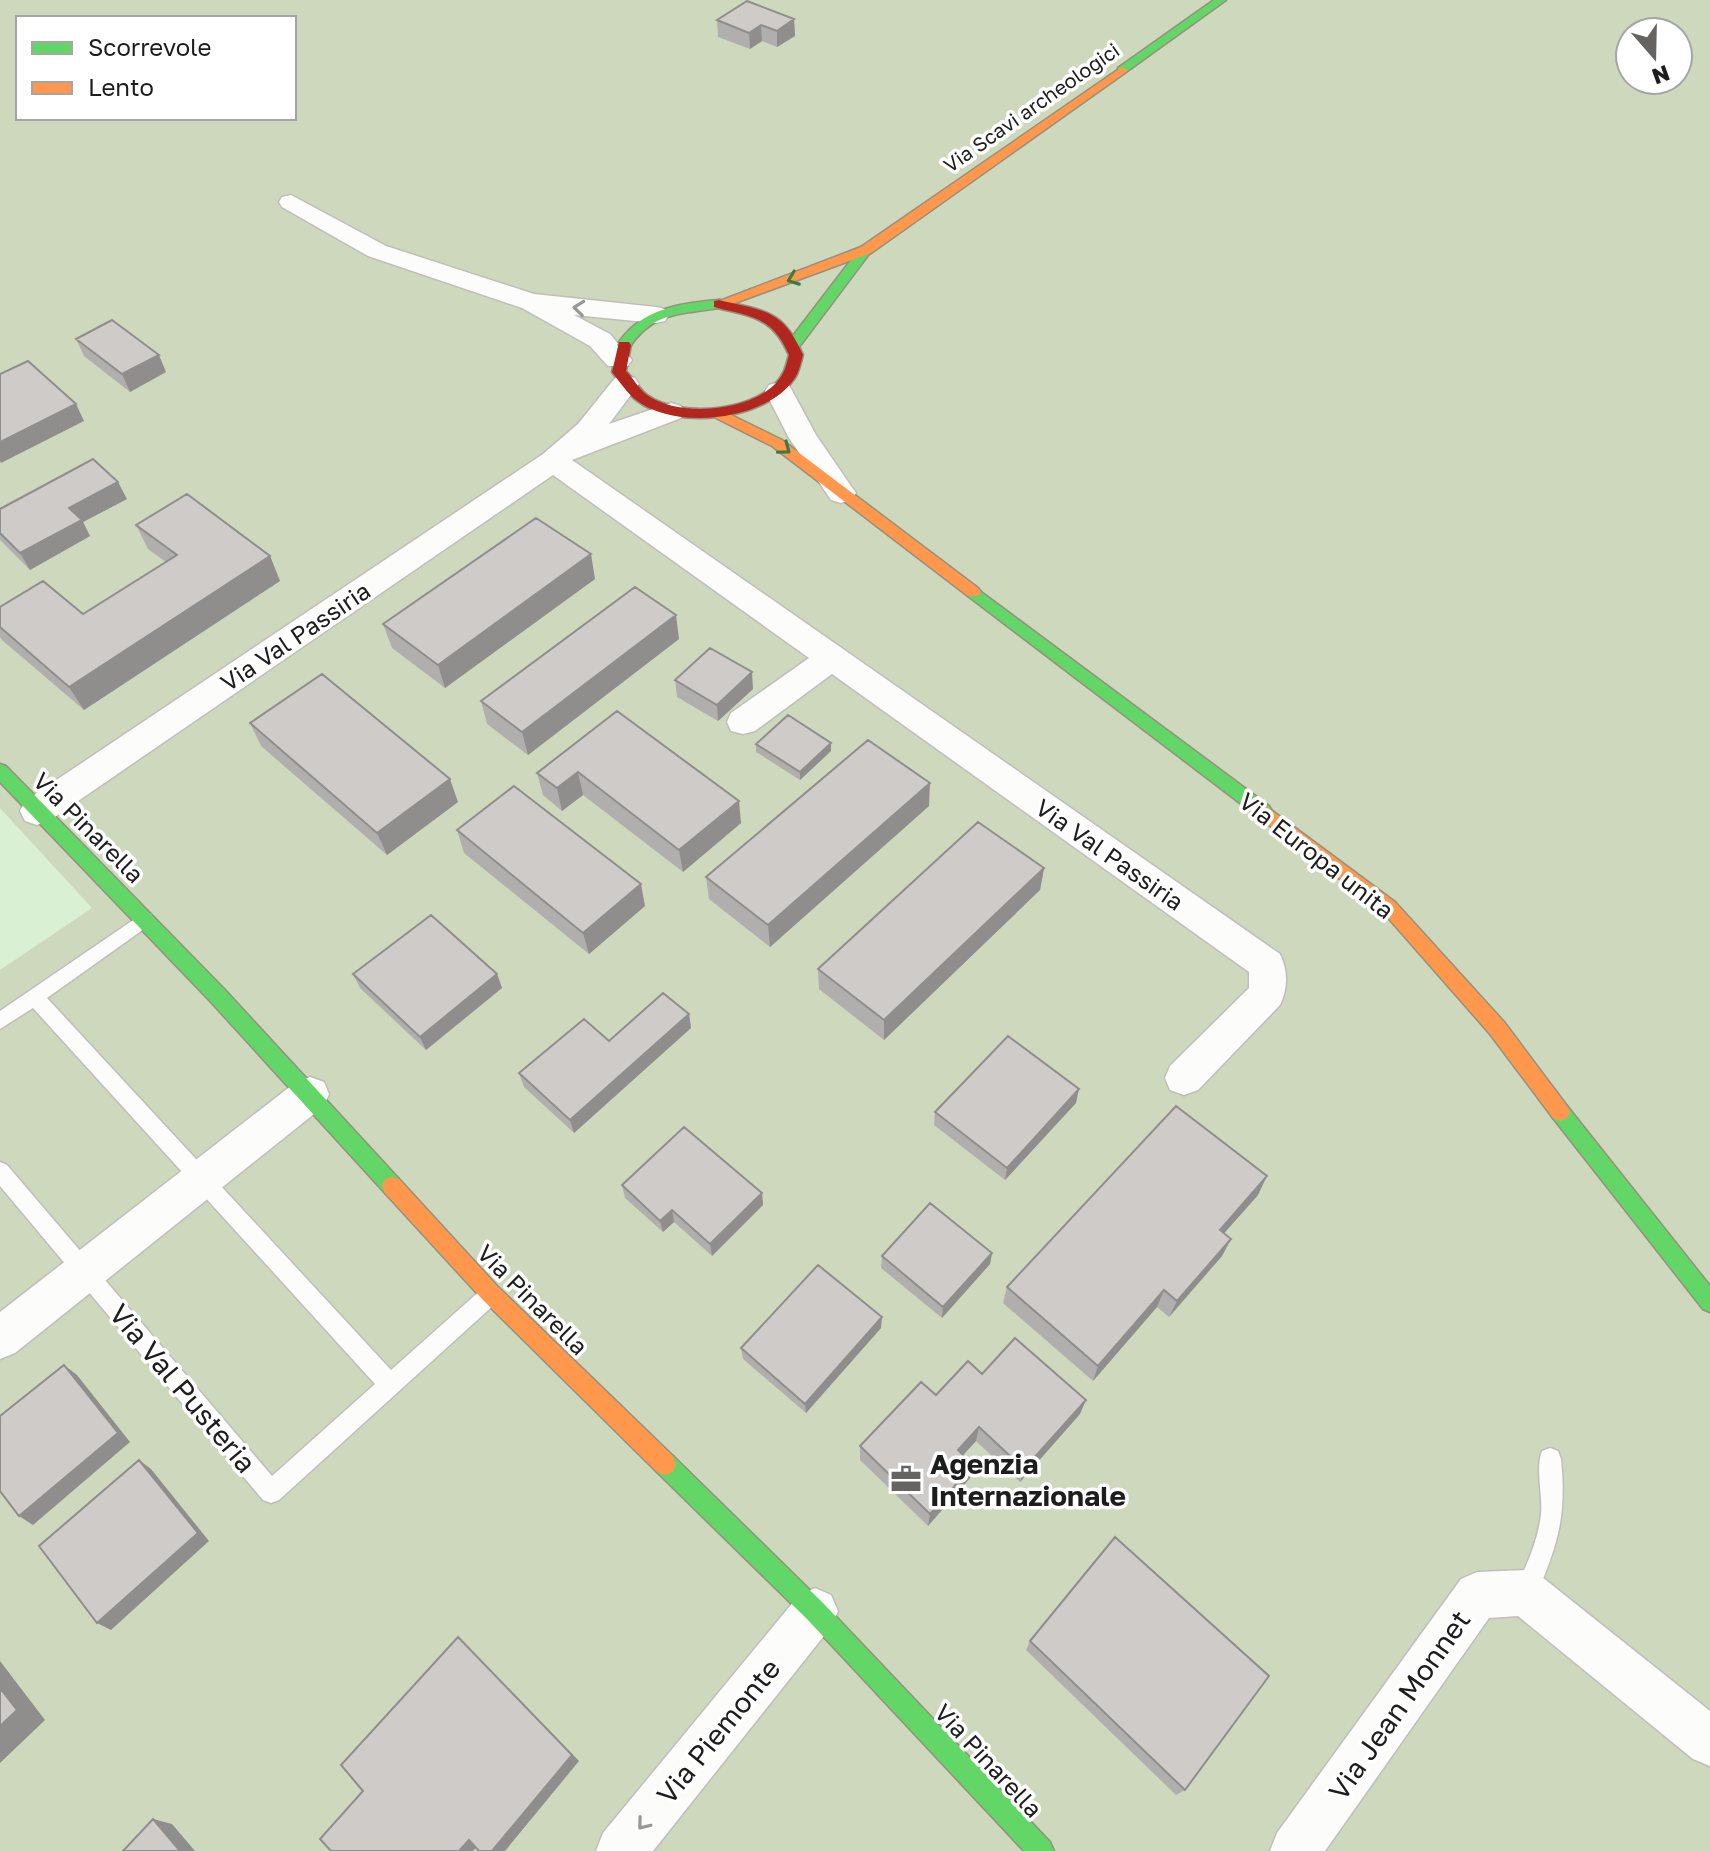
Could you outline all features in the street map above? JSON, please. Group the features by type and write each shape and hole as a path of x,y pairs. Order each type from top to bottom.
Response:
{"street":[{"name":"Via Scavi archeologici","path":"719,304 866,250 1221,0"},
{"path":"291,202 377,251 531,302 600,340 621,372 652,406 671,412 721,415 763,402 779,391 792,376 797,360 794,344 784,329 767,316 719,304 697,305 656,315 531,302"},
{"name":"Via Scavi archeologici","path":"794,344 866,250"},
{"path":"621,372 629,335 656,315"},
{"name":"Via Val Passiria","path":"37,811 553,461 588,431 621,372"},
{"name":"Via Europa unita","path":"779,391 803,438 841,494"},
{"name":"Via Val Passiria","path":"553,461 622,429 671,412"},
{"name":"Via Europa unita","path":"721,415 777,443 1389,907 1497,1028 1621,1193 1710,1302"},
{"name":"Via Val Passiria","path":"553,461 1267,965 1267,994 1184,1078"},
{"path":"743,722 832,658"},
{"name":"Via Pinarella","path":"0,771 146,919 491,1294 815,1611 1041,1851"},
{"path":"0,1338 310,1094"},
{"path":"1526,1593 1710,1742"},
{"name":"Via Jean Monnet","path":"1295,1851 1477,1595 1526,1593"},
{"name":"Via Piemonte","path":"621,1851 815,1611"}],"lane":[{"path":"0,1021 146,919"},
{"path":"35,997 390,1385"},
{"name":"Via Val Pusteria","path":"0,1171 271,1492 491,1294"},
{"path":"1526,1593 1552,1530 1555,1501 1550,1459"}],"green space":[{"path":"0,0 1710,0 1710,1851 0,1851"},
{"path":"0,808 92,908 0,970"}],"building":[{"path":"747,1 794,19 777,31 761,25 749,33 717,20"},
{"path":"112,320 159,355 122,374 76,339"},
{"path":"28,361 76,404 0,442 0,374"},
{"path":"93,459 118,482 69,508 82,520 20,553 0,533 0,509"},
{"path":"187,494 270,556 69,687 0,627 0,607 43,581 83,614 177,555 136,525"},
{"path":"536,518 591,554 438,665 383,624"},
{"path":"635,587 676,615 522,732 481,701"},
{"path":"710,648 752,672 717,705 675,680"},
{"path":"322,674 450,779 377,833 250,723"},
{"path":"617,711 739,801 679,850 578,772 557,788 537,773"},
{"path":"788,715 831,743 800,772 756,744"},
{"path":"868,740 930,783 768,925 706,877"},
{"path":"514,786 641,884 583,933 457,830"},
{"path":"978,822 1044,868 884,1020 818,969"},
{"path":"431,915 497,974 420,1037 353,974"},
{"path":"663,993 689,1014 570,1120 519,1073 584,1019 609,1041"},
{"path":"1008,1036 1079,1089 1007,1168 935,1112"},
{"path":"1176,1106 1267,1176 1220,1230 1231,1239 1177,1301 1164,1290 1098,1366 1007,1287"},
{"path":"684,1127 762,1193 710,1244 672,1210 660,1221 622,1185"},
{"path":"930,1203 992,1253 943,1307 882,1256"},
{"path":"818,1265 882,1317 805,1404 741,1348"},
{"path":"1015,1338 1086,1400 1024,1469 979,1427 958,1450 973,1465 930,1514 860,1446 921,1382 936,1395 968,1361 982,1374"},
{"path":"64,1365 118,1433 19,1516 0,1491 0,1416"},
{"path":"139,1460 198,1533 97,1623 39,1546"},
{"path":"1115,1537 1269,1676 1185,1790 1030,1641"},
{"path":"458,1637 572,1755 492,1851 479,1851 469,1840 459,1851 331,1851 320,1839 363,1791 341,1765"},
{"path":"0,1688 17,1710 0,1726"},
{"path":"153,1819 180,1851 123,1851"}],"traffic: fast":[{"path":"1122,70 1221,0"},
{"path":"794,344 866,250"},
{"path":"624,345 641,325 665,312 719,304"},
{"path":"973,592 1263,811"},
{"path":"0,771 218,996 392,1186"},
{"path":"1560,1112 1710,1302"},
{"path":"665,1464 815,1611 1041,1851"}],"traffic: slow":[{"path":"719,304 866,250 1122,70"},
{"path":"721,415 777,443 973,592"},
{"path":"1263,811 1389,907 1497,1028 1560,1112"},
{"path":"392,1186 491,1294 665,1464"}],"traffic: jam":[{"path":"624,345 619,372 642,398 673,411 707,414 740,408 769,395 789,377 796,355 786,332 772,321 719,304"}],"place":[{"name":"Agenzia Internazionale","path":"906,1479"}]}
